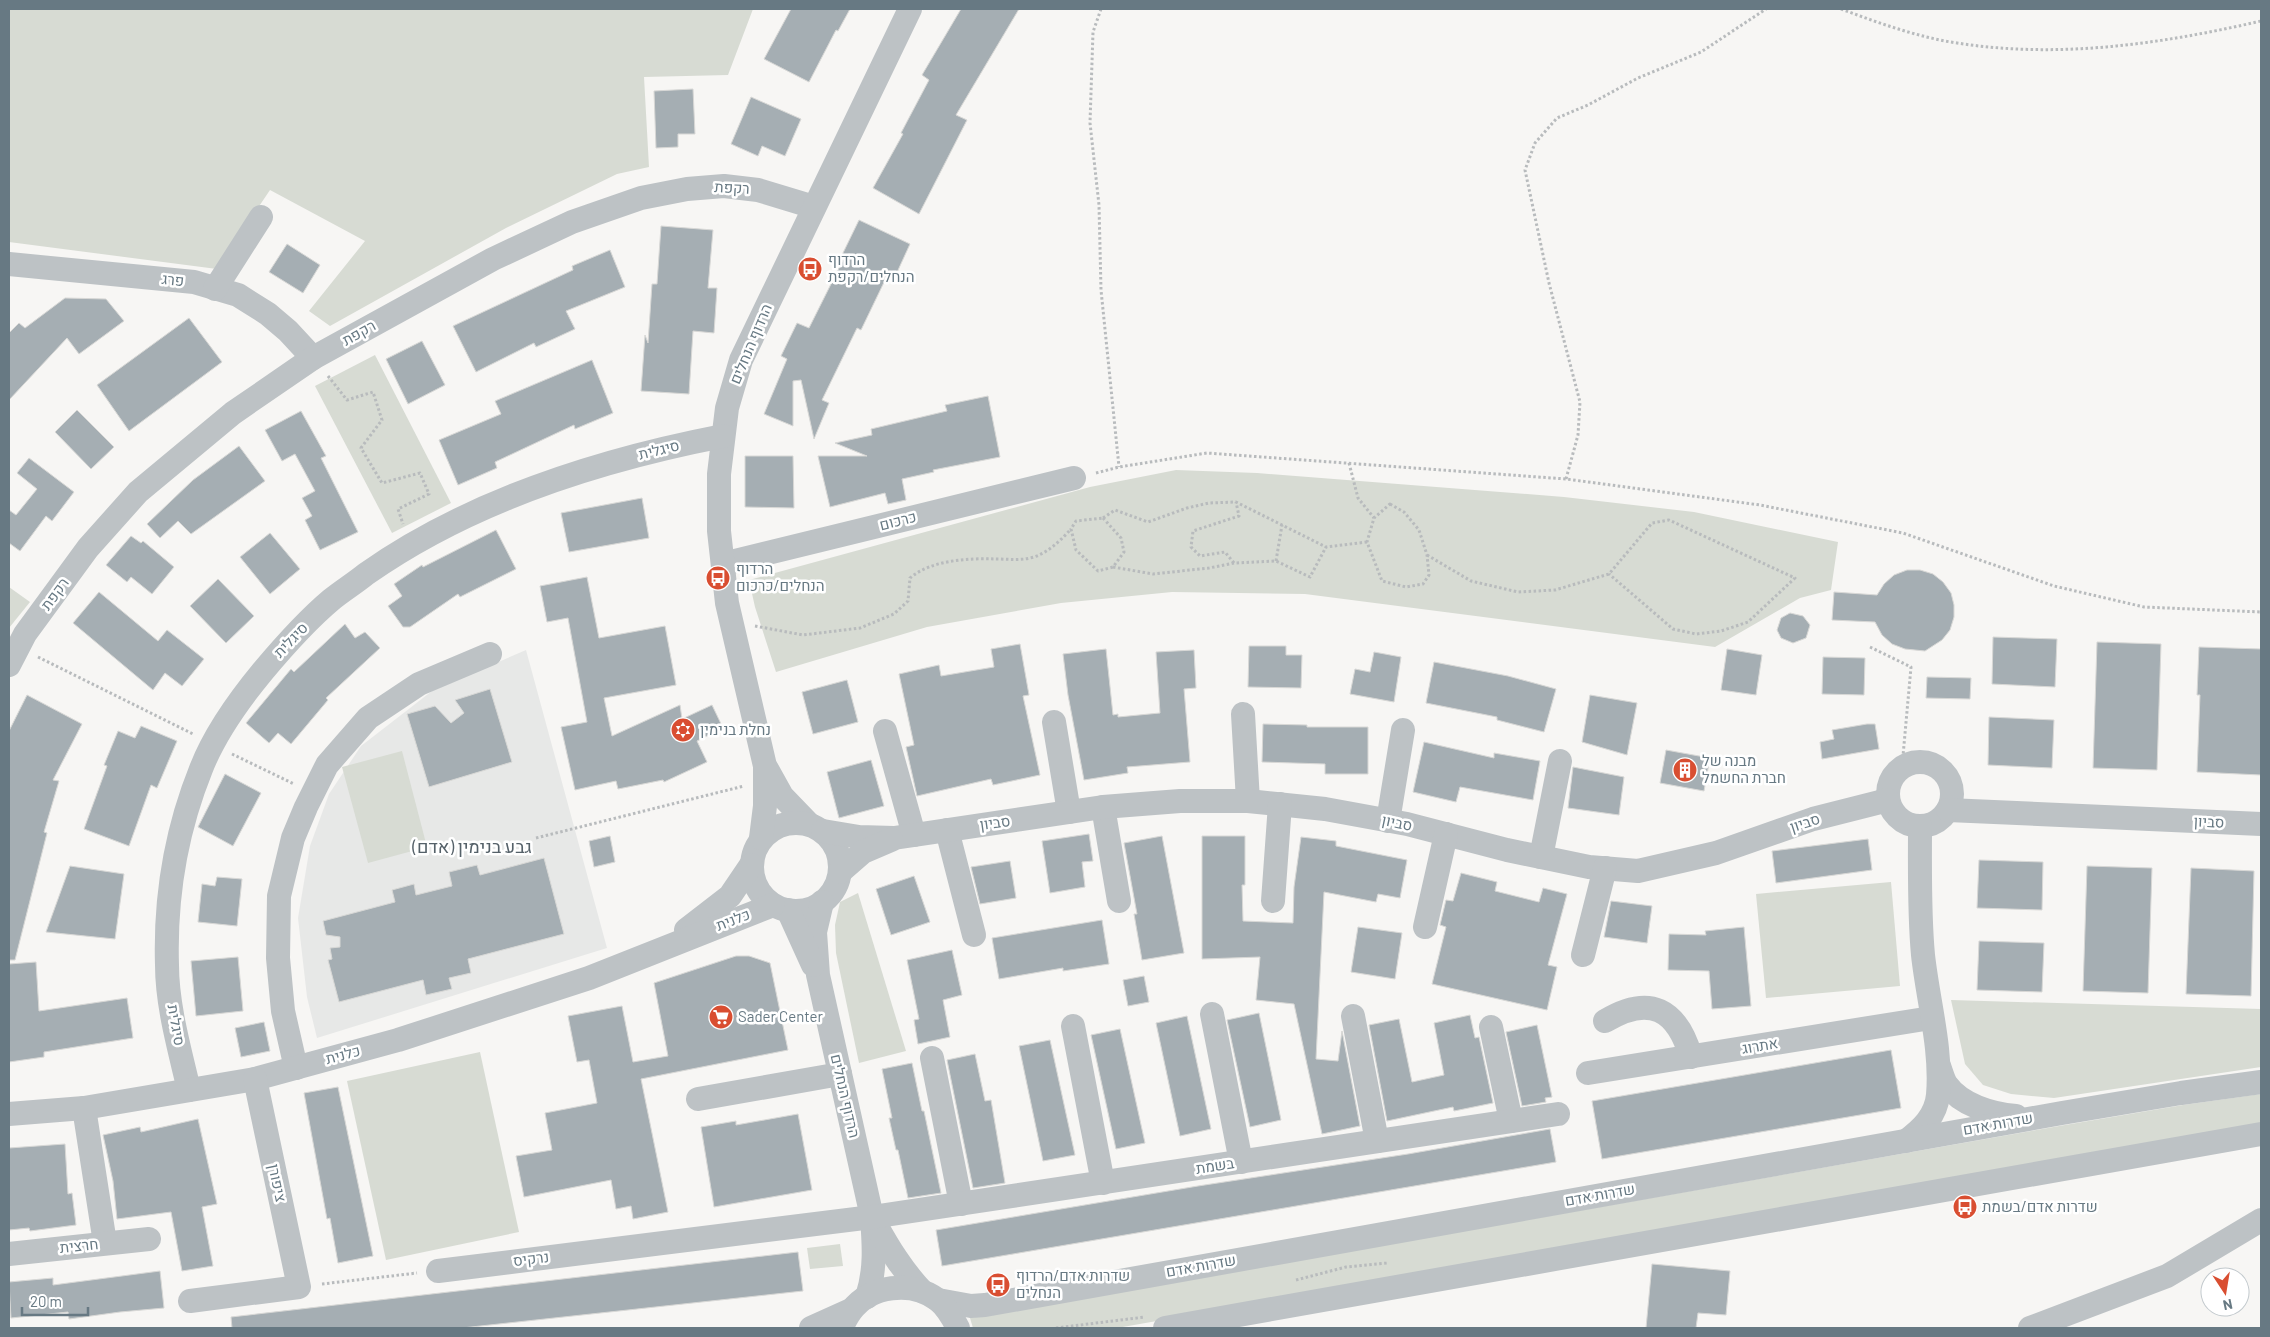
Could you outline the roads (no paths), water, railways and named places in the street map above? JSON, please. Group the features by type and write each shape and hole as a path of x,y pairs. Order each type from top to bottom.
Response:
{"street":[{"name":"הרדוף הנחלים","path":"761,838 766,806 765,773 732,625 722,564 719,530 719,474 727,408 741,360 910,9"},
{"name":"רקפת","path":"13,656 25,634 88,548 138,492 233,413 313,358 493,260 572,222 641,198 687,189 724,186 758,190 814,207"},
{"path":"216,289 260,217"},
{"name":"פרג","path":"12,268 194,282 238,295 268,314 288,331 313,358"},
{"name":"סיגלית","path":"189,1090 175,1025 166,967 169,897 178,841 201,768 237,702 283,648 331,600 396,553 466,516 564,477 654,449 723,436"},
{"name":"כרכום","path":"722,564 1074,478"},
{"path":"296,1068 281,994 278,958 279,896 293,838 312,794 326,765 368,718 419,684 490,654"},
{"path":"1243,714 1248,801"},
{"path":"1054,722 1069,812"},
{"path":"1388,821 1403,730"},
{"path":"885,731 904,837"},
{"path":"1541,857 1560,761"},
{"path":"1924,762 1941,770 1948,778 1952,789 1952,800 1948,810 1941,818 1931,824 1920,826 1909,824 1899,818 1892,810 1888,800 1888,788 1894,775 1902,767 1912,763 1924,762"},
{"name":"הרדוף הנחלים","path":"765,773 782,796 816,828"},
{"name":"סביון","path":"816,828 859,837 904,837 1103,807 1180,801 1248,801 1325,809 1388,821 1541,857 1605,868 1638,871 1708,855 1813,819 1888,800"},
{"path":"1273,901 1280,804"},
{"path":"1103,807 1119,901"},
{"name":"סביון","path":"1948,810 2261,824"},
{"path":"796,822 816,828 833,842 839,857 840,872 837,883 822,902 806,909 780,907 764,898 756,888 751,865 754,851 761,838 783,824 796,822"},
{"path":"1906,1140 1926,1123 1934,1110 1938,1096 1937,1058 1921,920 1920,826"},
{"path":"947,830 974,935"},
{"path":"1425,927 1446,834"},
{"name":"סביון","path":"840,872 863,852 904,837"},
{"name":"כלנית","path":"665,946 730,896 751,865"},
{"path":"1583,955 1605,868"},
{"name":"הרדוף הנחלים","path":"822,902 816,932 818,976 872,1217 874,1258 872,1283 853,1312"},
{"name":"הרדוף הנחלים","path":"780,907 818,976"},
{"name":"כלנית","path":"9,1114 84,1108 255,1079 296,1068 398,1040 571,984 665,946 780,907"},
{"path":"1606,1021 1622,1011 1642,1007 1659,1010 1672,1019 1685,1035 1692,1057"},
{"path":"1212,1014 1241,1162"},
{"path":"1353,1016 1377,1141"},
{"name":"אתרוג","path":"1588,1073 1931,1018"},
{"path":"1073,1026 1102,1182"},
{"path":"1491,1027 1511,1121"},
{"path":"932,1058 961,1204"},
{"path":"1937,1058 1946,1083 1962,1100 2003,1115 2033,1118"},
{"path":"698,1099 840,1074"},
{"name":"ציפורן","path":"190,1301 299,1287 255,1079"},
{"name":"שדרות אדם","path":"811,1328 853,1312 886,1289 904,1287 970,1306 985,1305 1906,1140 2181,1093 2261,1082"},
{"path":"84,1108 105,1243"},
{"name":"בשמת","path":"872,1217 1558,1114"},
{"path":"1165,1328 2261,1134"},
{"name":"הרדוף הנחלים","path":"872,1217 893,1256 907,1275 930,1296"},
{"name":"נרקיס","path":"438,1271 872,1217"},
{"path":"2030,1328 2167,1276 2261,1220"},
{"name":"חרצית","path":"9,1254 149,1238"},
{"path":"930,1296 951,1314 958,1328"}],"place":[{"name":"הרדוף הנחלים/רקפת","path":"810,269"},
{"name":"הרדוף הנחלים/כרכום","path":"718,578"},
{"name":"נחלת בנימין","path":"683,730"},
{"name":"מבנה של חברת החשמל","path":"1685,770"},
{"name":"Sader Center","path":"721,1017"},
{"name":"שדרות אדם/בשמת","path":"1965,1207"},
{"name":"שדרות אדם/הרדוף הנחלים","path":"998,1285"}],"district":[{"name":"גבע בנימין (אדם)","path":"472,847"}]}
